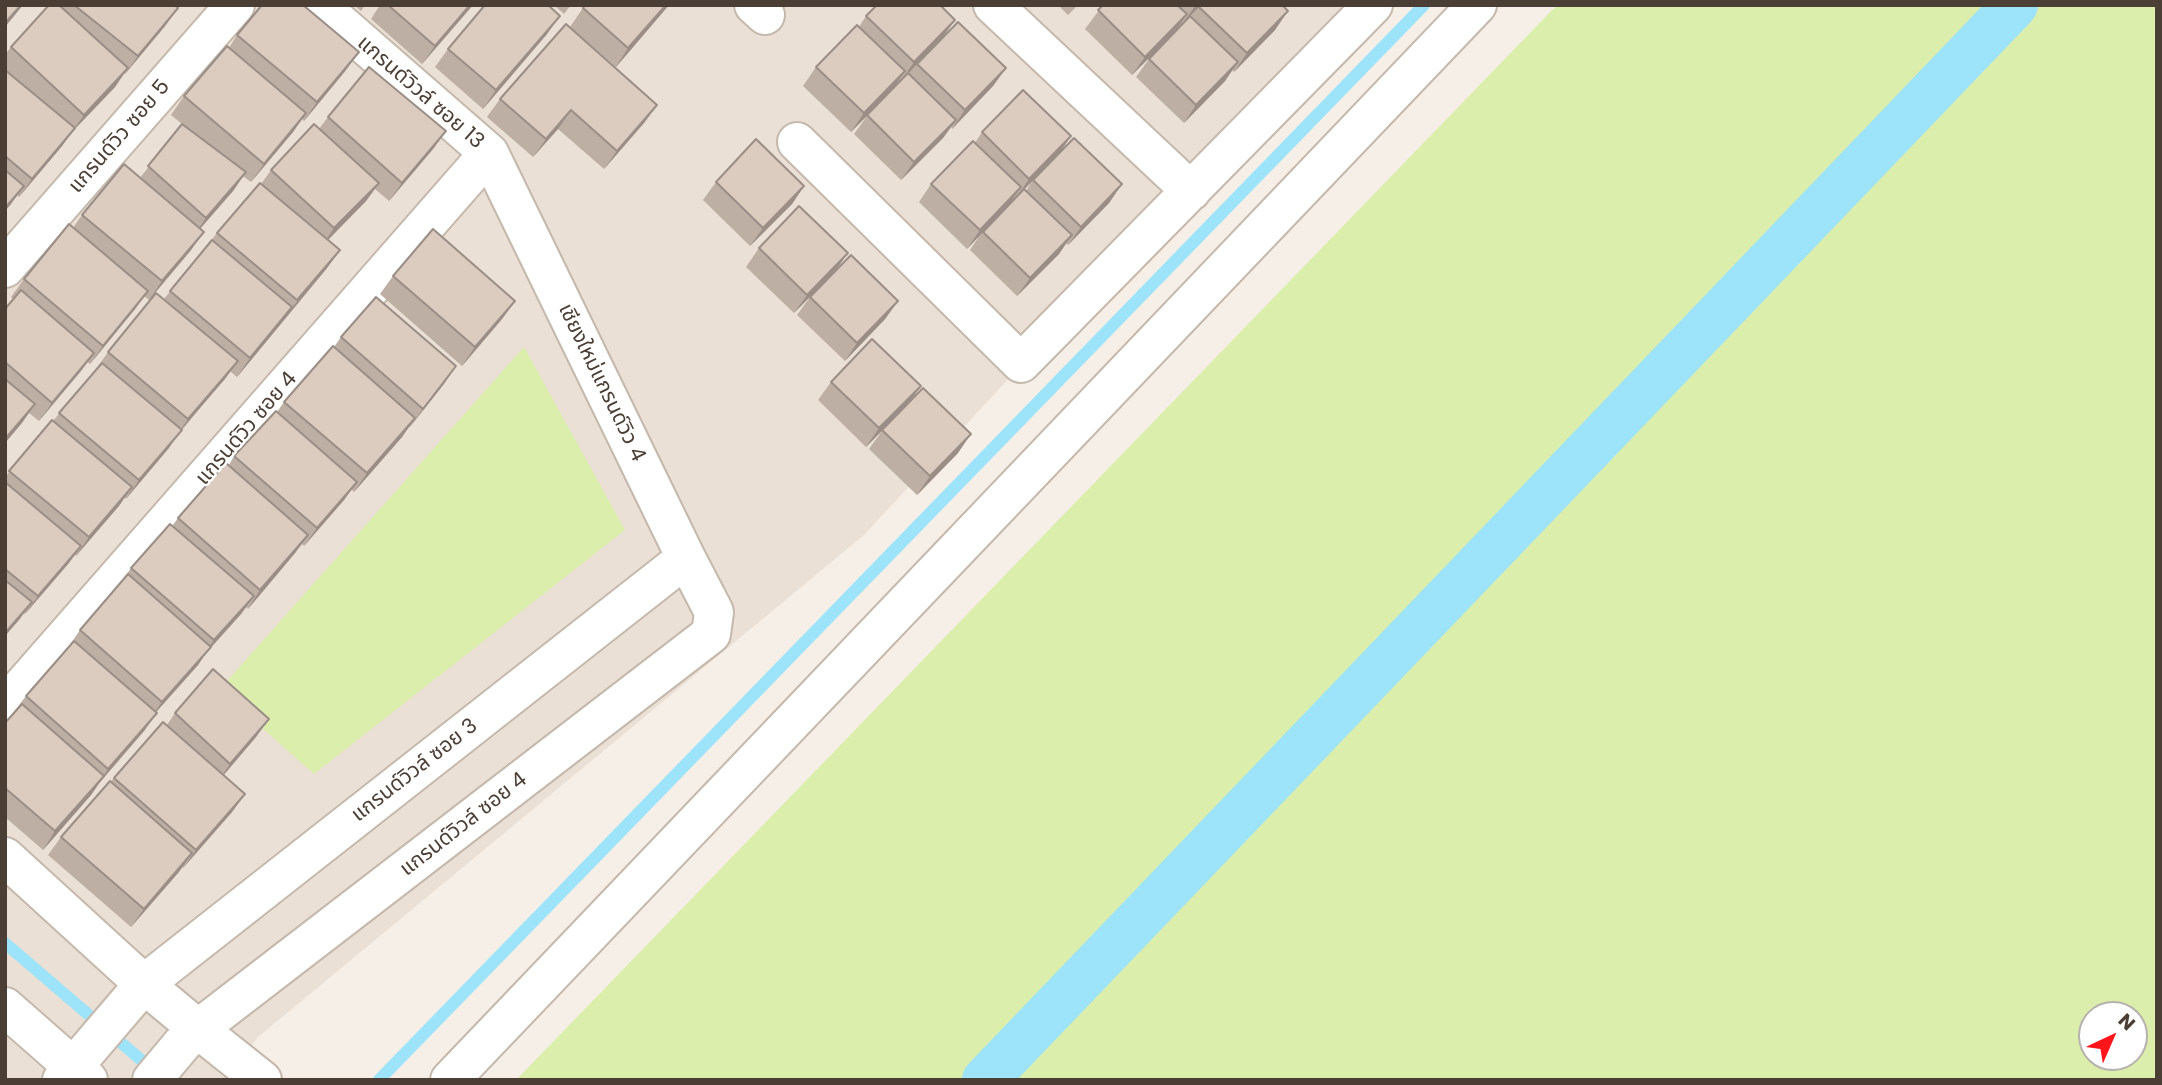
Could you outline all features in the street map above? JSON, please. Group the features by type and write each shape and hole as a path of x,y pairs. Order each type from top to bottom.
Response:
{"street":[{"name":"แกรนด์วิว ซอย 5","path":"5,268 234,5"},
{"name":"แกรนด์วิวล์ ซอย 13","path":"319,5 489,153"},
{"path":"993,5 1191,191"},
{"path":"450,1080 1477,5"},
{"path":"797,142 1021,363 1191,191 1356,11"},
{"name":"เชียงใหม่แกรนด์วิว 4","path":"489,153 714,612"},
{"name":"แกรนด์วิว ซอย 4","path":"5,706 489,153"},
{"name":"แกรนด์วิวล์ ซอย 3","path":"77,1070 138,992 686,558"},
{"name":"แกรนด์วิวล์ ซอย 4","path":"152,1080 190,1037 711,634 714,612"},
{"path":"5,857 138,992 190,1037 262,1080"},
{"path":"5,1007 77,1070"}],"shaded area":[{"path":"5,5 1354,5 864,535 258,1037 225,1080 5,1080"}],"green space":[{"path":"1557,5 2157,5 2157,1080 516,1080"},
{"path":"524,347 625,530 314,774 219,690"}],"building":[{"path":"5,5 21,5 5,23"},
{"path":"49,5 59,5 128,68 84,115 11,47"},
{"path":"74,5 175,5 178,8 138,56"},
{"path":"262,5 303,5 359,52 317,102 237,35"},
{"path":"388,5 470,5 435,46"},
{"path":"485,5 548,5 560,16 496,90 448,49"},
{"path":"585,5 666,5 628,48 583,8"},
{"path":"877,5 940,5 955,20 914,62 866,16"},
{"path":"1103,5 1177,5 1187,14 1145,57 1098,10"},
{"path":"1282,5 1288,11 1247,53 1199,7"},
{"path":"1190,16 1238,62 1196,105 1149,59"},
{"path":"958,22 1006,68 965,110 917,64"},
{"path":"566,24 657,105 617,151 571,110 546,139 500,99"},
{"path":"857,25 905,71 864,113 816,67"},
{"path":"227,46 306,113 264,164 184,96"},
{"path":"369,67 446,131 402,183 328,117"},
{"path":"5,70 75,128 32,179 5,156"},
{"path":"908,73 956,120 914,162 867,115"},
{"path":"1023,90 1071,136 1029,179 982,132"},
{"path":"182,124 246,172 206,218 148,166"},
{"path":"314,124 379,183 334,228 271,170"},
{"path":"1074,138 1122,184 1081,227 1033,180"},
{"path":"756,139 804,186 763,228 716,182"},
{"path":"973,141 1021,187 980,230 931,184"},
{"path":"124,164 204,232 162,281 82,215"},
{"path":"5,170 24,186 5,208"},
{"path":"260,183 340,250 297,300 217,233"},
{"path":"1024,189 1072,235 1030,278 983,232"},
{"path":"799,206 848,253 807,295 759,248"},
{"path":"69,224 148,291 103,346 24,279"},
{"path":"433,229 515,301 475,347 393,276"},
{"path":"212,240 292,307 250,358 170,291"},
{"path":"851,255 898,301 857,343 810,297"},
{"path":"21,290 94,353 52,403 5,362 5,309"},
{"path":"156,293 238,361 188,419 108,352"},
{"path":"376,297 456,366 423,409 341,337"},
{"path":"872,339 921,386 879,428 831,382"},
{"path":"333,346 415,418 367,473 284,402"},
{"path":"102,363 182,430 139,480 59,413"},
{"path":"5,379 35,404 5,439"},
{"path":"923,388 971,434 930,476 882,430"},
{"path":"276,411 357,482 317,528 234,456"},
{"path":"52,420 132,487 89,537 9,471"},
{"path":"226,463 308,535 260,590 178,518"},
{"path":"5,482 81,546 38,596 5,569"},
{"path":"170,524 254,596 214,640 131,568"},
{"path":"128,574 211,647 162,702 80,630"},
{"path":"5,580 32,602 5,633"},
{"path":"74,641 157,713 108,769 26,696"},
{"path":"213,669 269,719 230,764 175,713"},
{"path":"22,704 104,776 55,831 5,788 5,723"},
{"path":"163,722 245,794 196,850 114,778"},
{"path":"110,781 192,853 144,909 61,837"}],"waterway":[{"path":"379,1080 1424,5"},
{"path":"985,1080 2015,5"},
{"path":"5,943 154,1071"}]}
